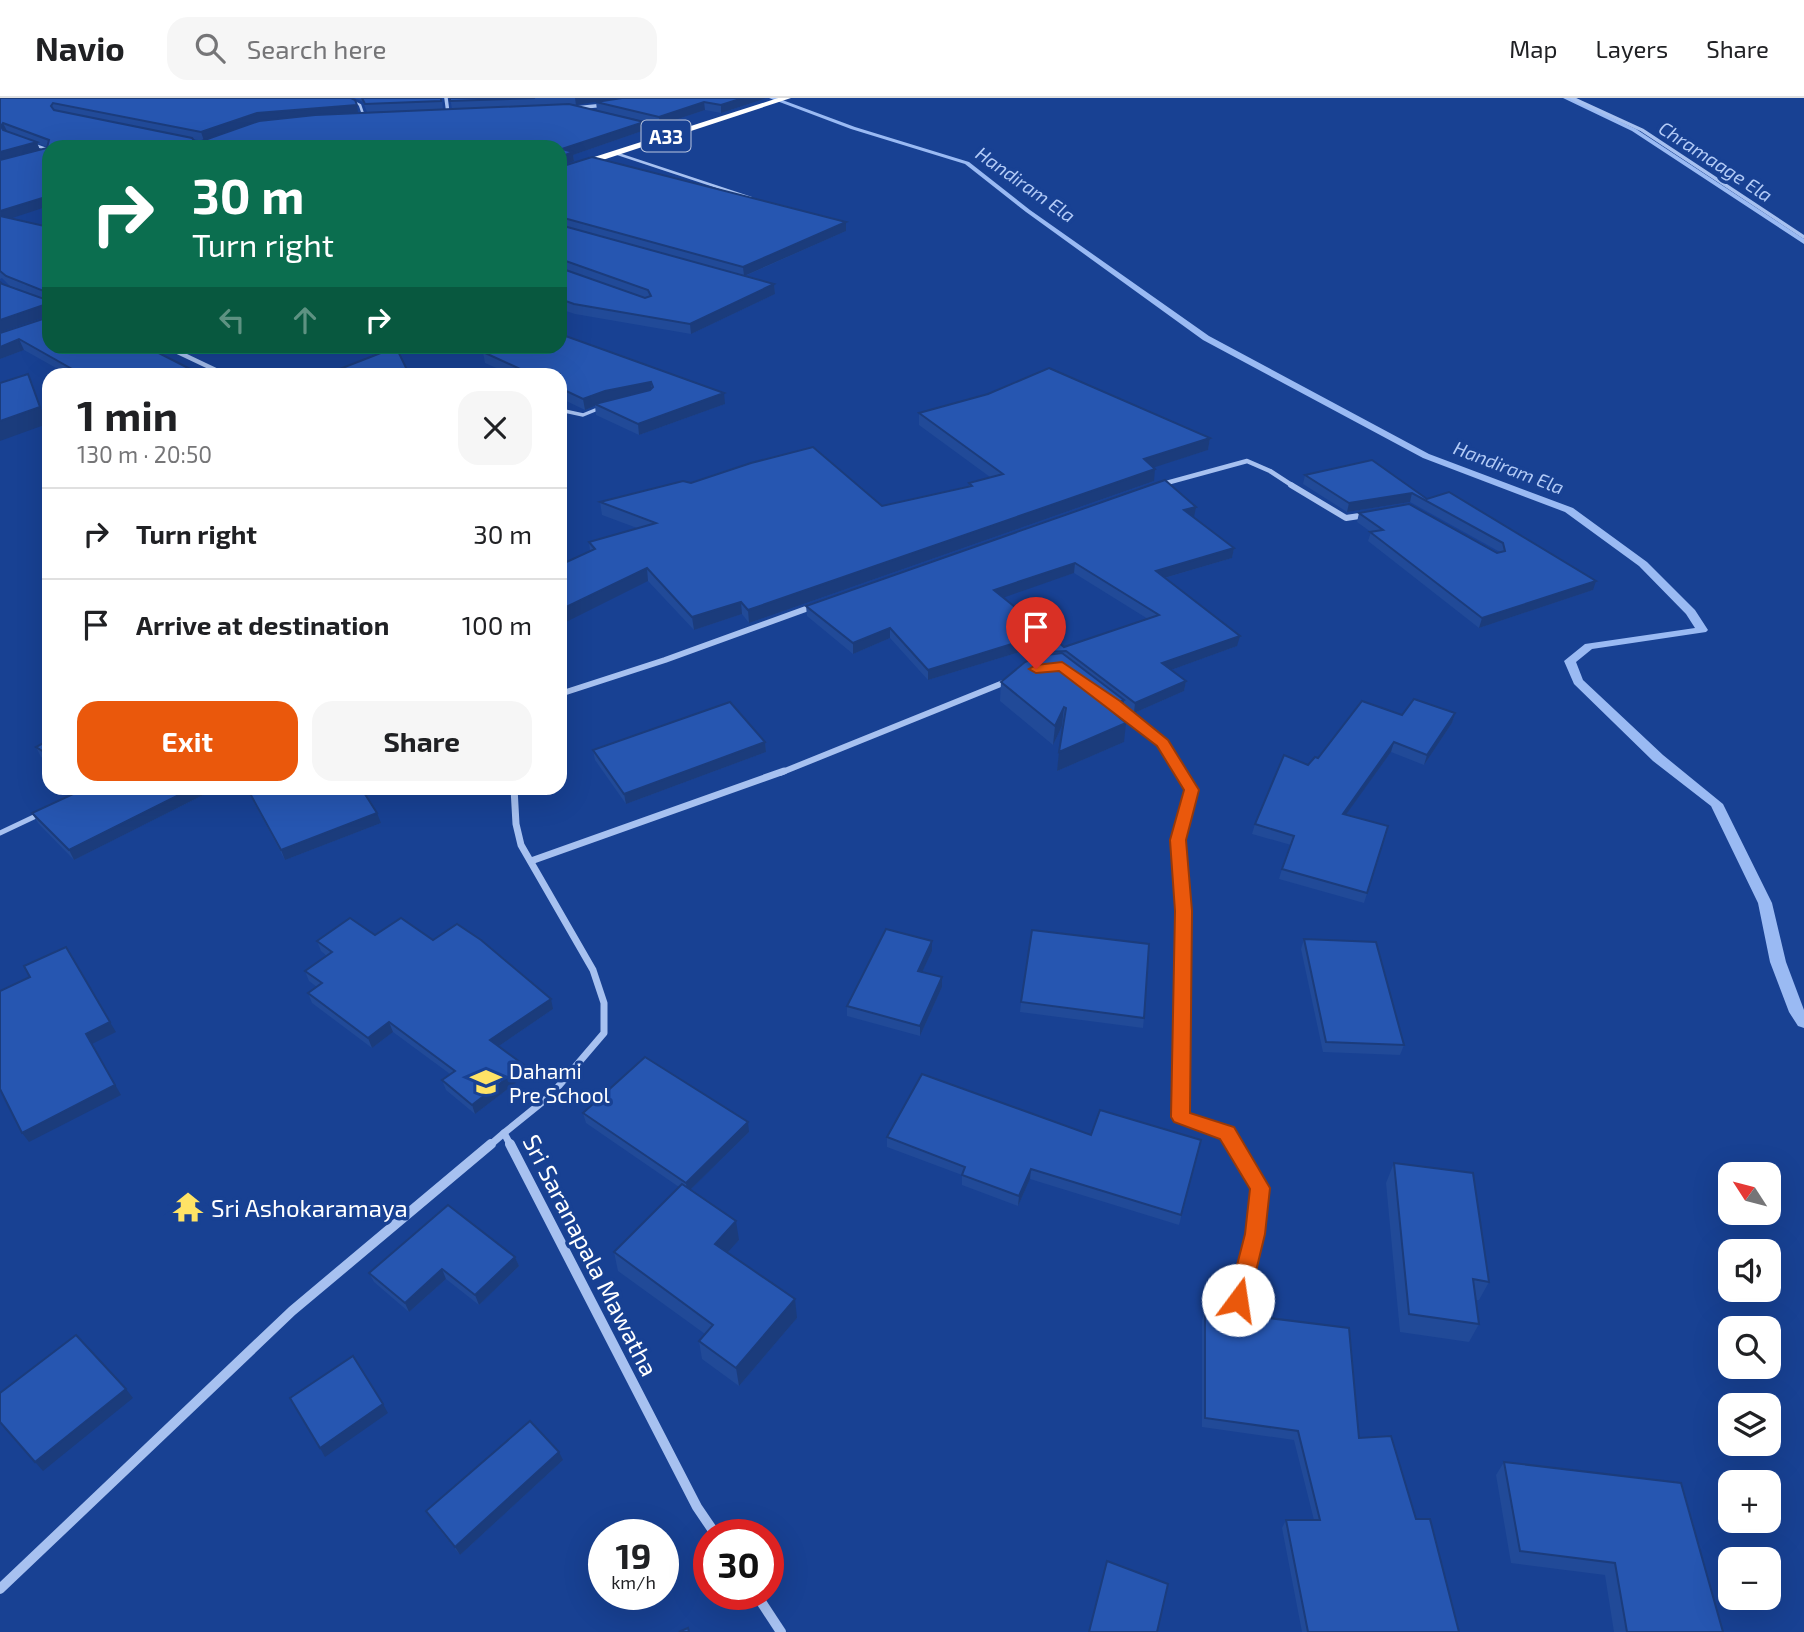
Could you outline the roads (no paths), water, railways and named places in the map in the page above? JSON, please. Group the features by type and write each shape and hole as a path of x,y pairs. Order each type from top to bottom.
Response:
{"highway":[{"name":"A33","path":"567,169 786,98"}],"street":[{"path":"446,98 448,113"},
{"path":"1572,98 1643,130 1804,237"},
{"path":"594,113 571,108 615,103"},
{"path":"436,114 459,113"},
{"path":"352,118 376,117"},
{"path":"629,121 675,133"},
{"path":"37,156 42,154"},
{"path":"182,354 211,368"},
{"path":"1155,486 1247,461 1270,471 1329,510 1346,518 1371,514"},
{"path":"567,692 818,605"},
{"path":"531,861 766,778 955,705 1013,679"},
{"path":"1104,697 1163,743 1192,790 1178,840 1184,911 1181,1117 1227,1133 1260,1188 1255,1234 1238,1300"},
{"name":"Sri Saranapala Mawatha","path":"514,795 516,824 521,845 593,970 604,1003 604,1032 551,1095 504,1133 705,1519"},
{"path":"0,1589 292,1311 504,1133"},
{"path":"767,1610 781,1632"}],"lane":[{"path":"346,98 360,105 364,117"},
{"path":"26,142 42,148"},
{"path":"615,153 750,198"},
{"path":"567,412 583,415 608,406"},
{"path":"0,833 47,810"}],"waterway":[{"name":"Handiram Ela","path":"772,98 853,128 967,163 1028,211 1206,338 1426,456 1569,510 1643,564 1691,612 1702,630 1589,646 1570,661 1578,681 1658,758 1716,804 1765,903 1778,962 1797,1012 1804,1022"},
{"name":"Chramaage Ela","path":"1566,98 1634,130 1804,242"}],"place":[{"name":"Dahami Pre School","path":"486,1082"},
{"name":"Sri Ashokaramaya","path":"188,1207"}]}
